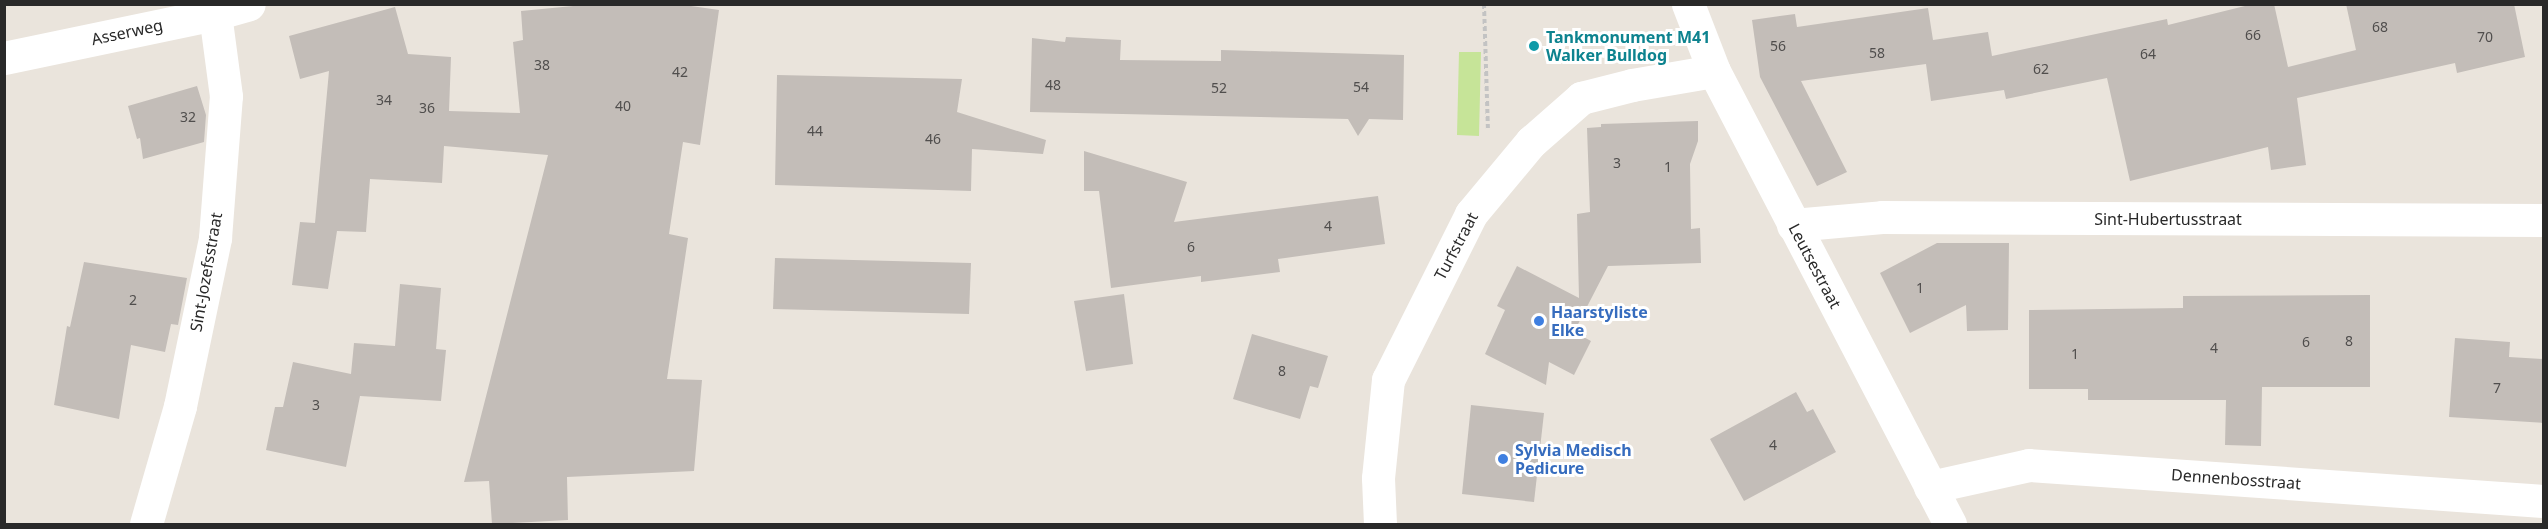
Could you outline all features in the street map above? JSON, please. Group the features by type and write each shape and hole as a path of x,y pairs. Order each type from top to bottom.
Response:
{"street":[{"name":"Asserweg","path":"4,58 215,14 249,4"},
{"name":"Leutsestraat","path":"1688,4 1714,71 1950,525"},
{"name":"Sint-Jozefsstraat","path":"146,525 180,406 215,238 226,96 215,14"},
{"name":"Turfstraat","path":"1380,525 1378,478 1388,380 1471,214 1531,142 1581,98 1632,85 1714,71"},
{"name":"Sint-Hubertusstraat","path":"1793,225 1882,217 2544,220"},
{"name":"Dennenbosstraat","path":"1930,487 2029,465 2544,501"}],"path":[{"path":"1484,4 1489,191"}],"green space":[{"path":"1459,52 1481,52 1479,136 1457,135"}],"building":[{"path":"594,4 677,4 719,10 700,145 683,142 669,234 688,238 667,379 702,380 694,471 567,477 568,520 492,524 489,481 464,482 548,155 444,146 442,183 370,179 366,232 337,231 328,289 292,285 300,222 315,223 329,71 300,79 289,36 395,7 408,54 451,57 449,111 520,113 513,42 523,40 521,11"},
{"path":"2253,4 2274,4 2288,67 2356,50 2346,4 2514,4 2525,57 2457,73 2455,63 2297,98 2306,165 2271,170 2268,147 2130,181 2107,78 2006,99 2004,90 1931,101 1926,64 1801,81 1847,172 1817,186 1760,77 1752,20 1795,14 1797,27 1928,8 1933,40 1988,32 1992,56 2167,19 2168,25"},
{"path":"1066,37 1121,40 1120,60 1221,61 1221,50 1404,55 1403,120 1369,119 1358,136 1348,119 1030,112 1032,38 1065,42"},
{"path":"777,75 962,79 957,112 1046,140 1043,154 972,149 971,191 775,185"},
{"path":"197,86 206,115 204,142 143,159 140,138 137,139 128,106"},
{"path":"1698,121 1698,141 1690,164 1691,229 1700,228 1701,263 1608,266 1574,332 1591,341 1574,375 1549,362 1546,385 1485,354 1505,310 1497,306 1517,266 1579,298 1577,214 1590,212 1587,128 1601,127 1601,124"},
{"path":"1084,151 1187,182 1174,222 1378,196 1385,244 1278,259 1280,272 1201,282 1201,276 1111,288 1099,191 1084,191"},
{"path":"1937,243 2009,243 2008,330 1967,331 1966,305 1910,333 1880,273"},
{"path":"775,258 971,263 969,314 773,309"},
{"path":"84,262 187,278 178,325 171,324 165,352 131,345 119,419 54,405 67,326 70,327"},
{"path":"400,284 441,288 436,349 446,350 441,401 360,396 346,467 266,450 275,407 283,407 293,362 351,374 354,343 395,346"},
{"path":"1124,294 1133,364 1086,371 1074,301"},
{"path":"2370,295 2370,387 2262,387 2261,446 2225,445 2226,400 2088,400 2088,389 2029,389 2029,310 2183,308 2183,296"},
{"path":"1252,334 1328,356 1318,388 1310,386 1300,419 1233,399"},
{"path":"2455,338 2510,342 2509,357 2544,359 2544,423 2449,417"},
{"path":"1796,392 1807,412 1813,409 1836,452 1744,501 1710,439"},
{"name":"Sylvia Medisch Pedicure","path":"1471,405 1544,413 1534,502 1462,494"}],"place":[{"name":"Tankmonument M41 Walker Bulldog","path":"1534,46"},
{"name":"Haarstyliste Elke","path":"1539,321"},
{"name":"Sylvia Medisch Pedicure","path":"1503,459"}]}
